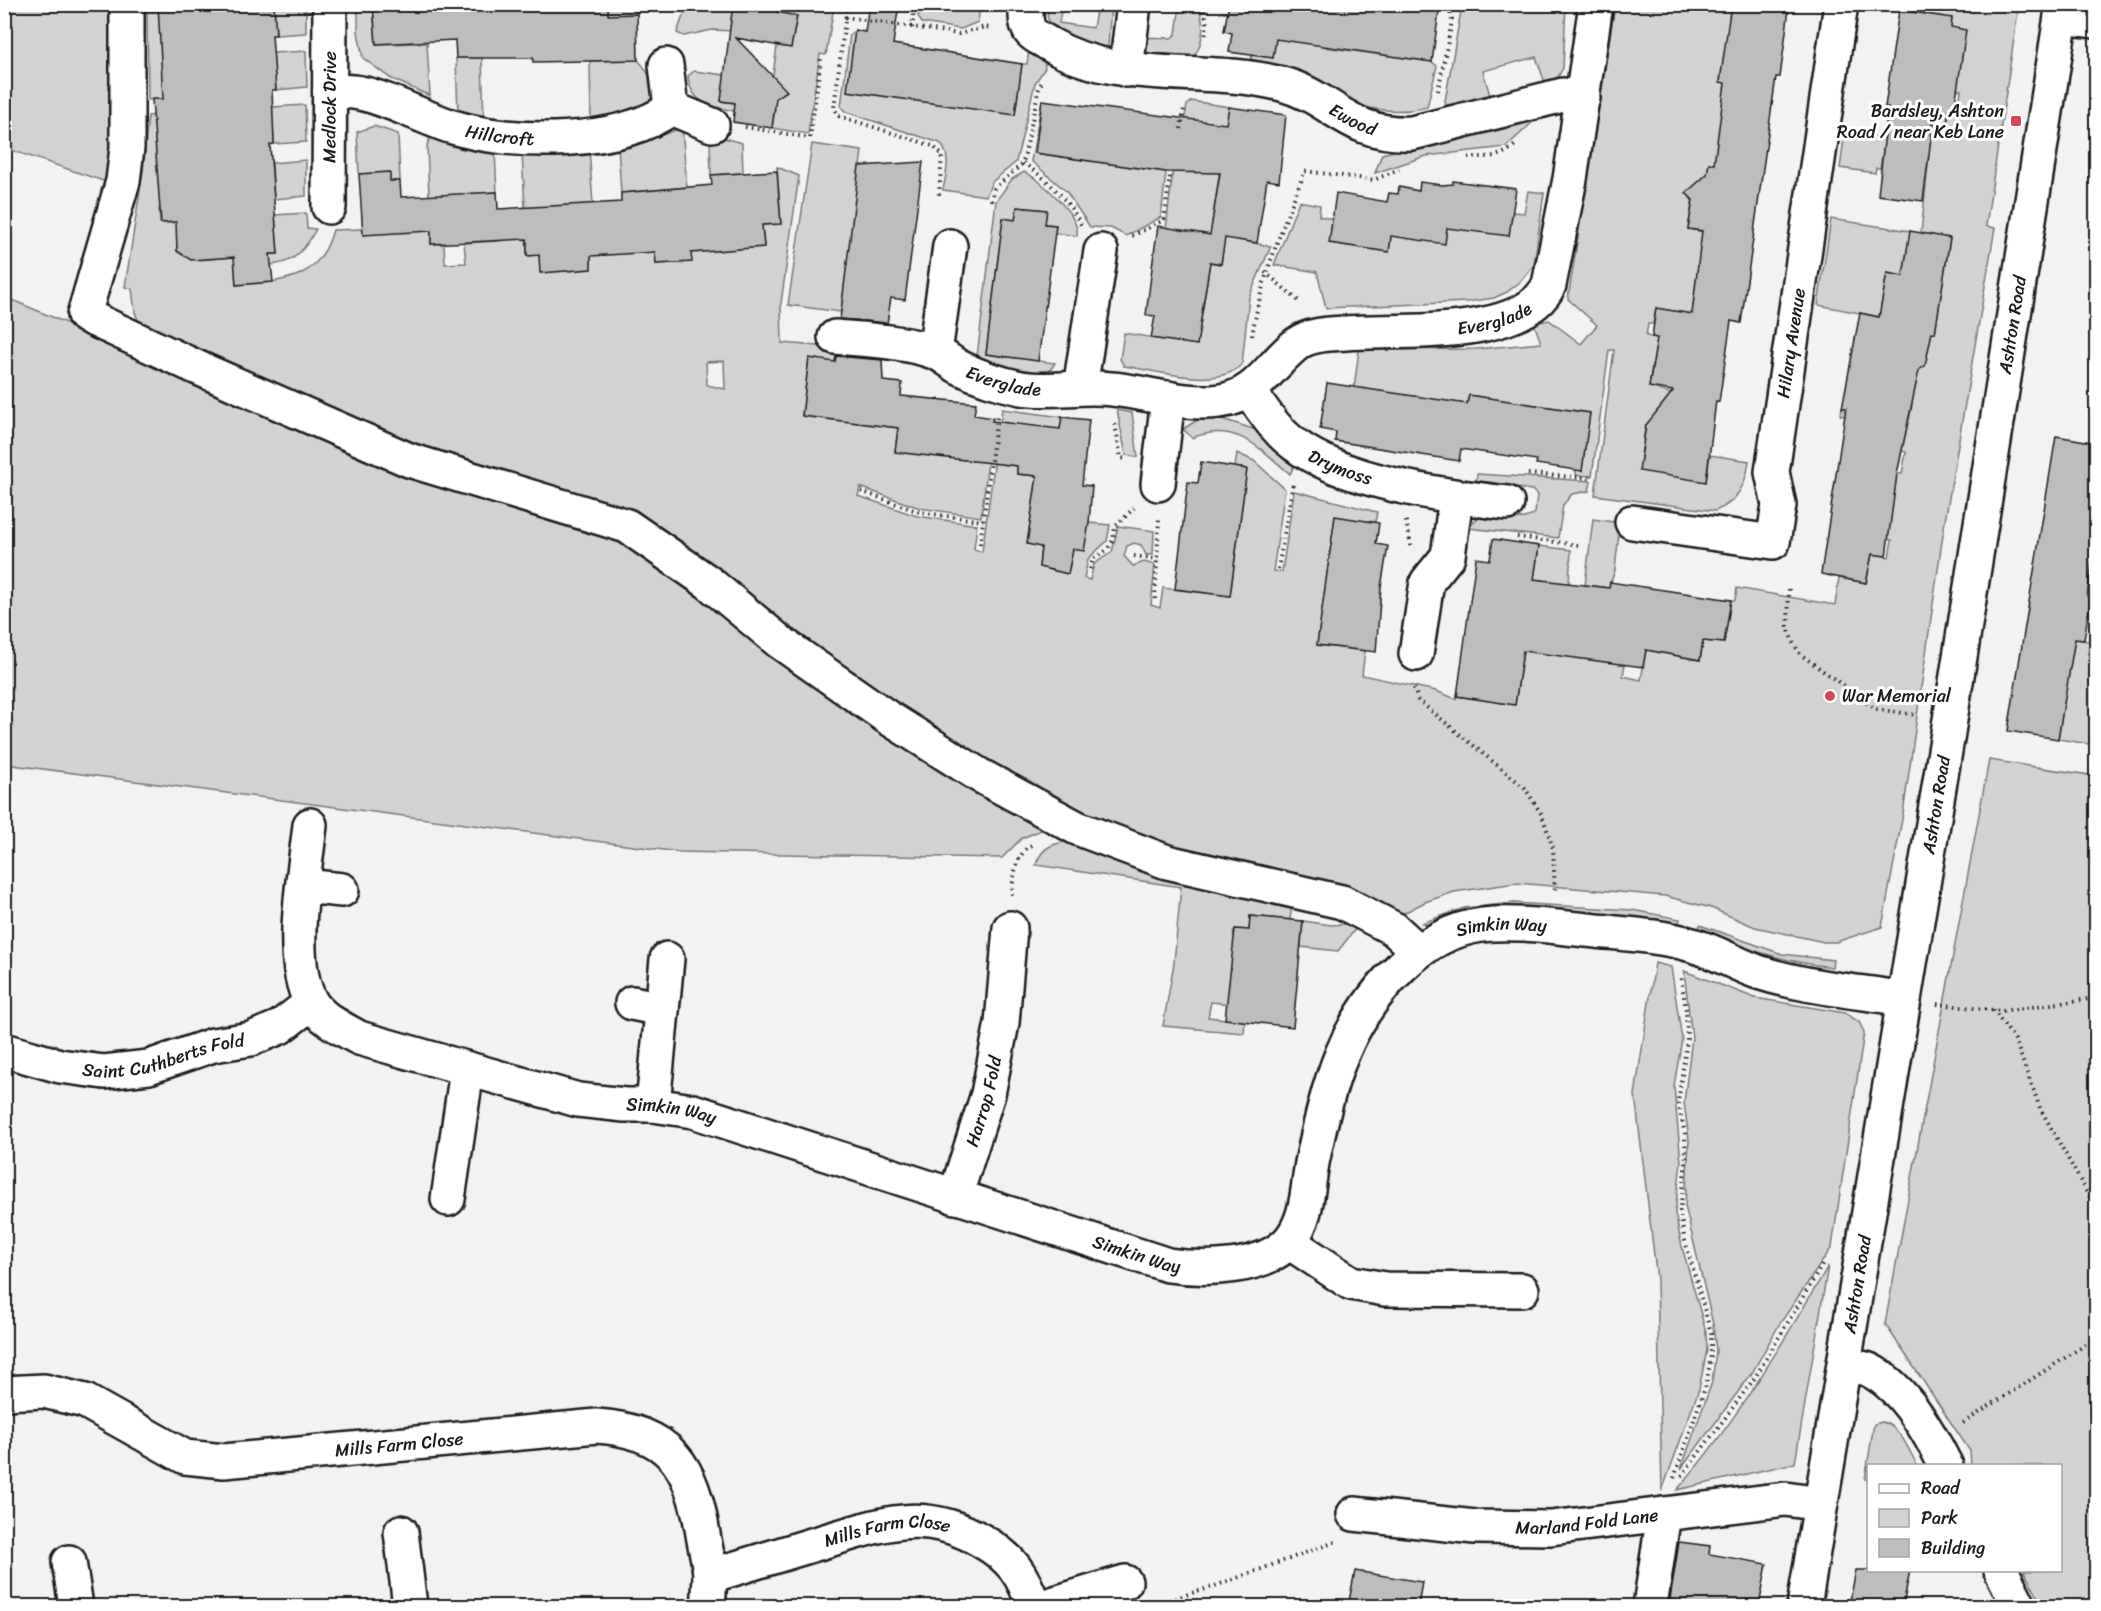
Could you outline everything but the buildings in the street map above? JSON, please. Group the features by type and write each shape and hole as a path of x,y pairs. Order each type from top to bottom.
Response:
{"main road":[{"path":"127,4 127,148 123,181 84,315 196,368 409,460 627,526 708,582 780,642 887,717 979,776 1077,828 1129,850 1198,871 1342,902 1394,929 1418,951"},
{"name":"Medlock Drive","path":"329,207 330,4"},
{"name":"Ewood","path":"1026,4 1026,19 1031,33 1061,51 1098,64 1126,70 1222,74 1284,85 1350,122 1374,131 1392,134 1412,133 1563,95 1583,98"},
{"path":"1126,70 1134,4"},
{"name":"Everglade","path":"836,337 901,344 935,352 962,368 1002,383 1041,390 1111,388 1168,398 1217,402 1249,392 1297,344 1307,338 1353,332 1433,331 1482,325 1507,318 1535,304 1545,295 1549,285 1583,98 1596,4"},
{"name":"Hilary Avenue","path":"1632,522 1773,542 1779,505 1772,472 1841,4"},
{"path":"2062,10 2097,21"},
{"name":"Ashton Road","path":"1804,1606 1904,999 2062,10"},
{"path":"666,65 671,108 712,125"},
{"name":"Hillcroft","path":"330,92 354,92 455,128 525,140 590,135 636,127 655,121 671,108"},
{"path":"1080,388 1104,242"},
{"path":"935,352 950,246"},
{"name":"Drymoss","path":"1249,392 1279,431 1295,445 1316,458 1374,479 1456,497 1507,503"},
{"path":"1158,484 1168,398"},
{"path":"1416,654 1427,582 1448,556 1456,497"},
{"path":"310,825 298,948 311,1003"},
{"path":"303,886 342,890"},
{"name":"Simkin Way","path":"311,1003 331,1021 359,1038 578,1100 617,1105 653,1105 693,1111 1168,1265 1195,1269 1232,1266 1265,1256 1289,1242 1299,1226 1305,1208 1325,1107 1343,1048 1362,1012 1387,981 1418,951 1447,935 1481,925 1540,926 1628,934 1689,944 1759,972 1904,999"},
{"name":"Harrop Fold","path":"955,1197 988,1094 993,1000 1010,928"},
{"path":"653,1105 647,1006 667,959"},
{"name":"Saint Cuthberts Fold","path":"4,1050 60,1066 104,1072 149,1067 213,1045 251,1039 280,1027 311,1003"},
{"path":"448,1199 467,1070"},
{"path":"1289,1242 1351,1283 1457,1304 1522,1290"},
{"path":"1844,1365 1871,1370 1901,1396 1940,1453"},
{"name":"Mills Farm Close","path":"4,1393 44,1391 86,1401 185,1457 224,1461 597,1426 624,1428 674,1455 688,1473 697,1496 709,1591 885,1524 919,1520 947,1524 998,1551 1023,1576 1034,1606"},
{"name":"Marland Fold Lane","path":"1349,1526 1551,1528 1785,1500 1821,1504"},
{"path":"1650,1606 1664,1514"},
{"path":"401,1532 410,1606"},
{"path":"69,1562 76,1606"},
{"path":"2002,1572 2019,1606"},
{"path":"1045,1606 1125,1582"}],"path":[{"path":"847,4 834,108 839,116 910,136 933,146 942,155 939,195"},
{"path":"912,28 915,4"},
{"path":"1203,4 1207,23 1205,42"},
{"path":"1436,103 1452,21 1452,9 1448,4"},
{"path":"845,17 959,34 978,29"},
{"path":"712,125 733,125 810,138 821,58"},
{"path":"991,201 994,189 1023,163 1039,88 1046,75"},
{"path":"1023,163 1036,172 1071,206 1104,242 1164,220 1170,176"},
{"path":"1251,340 1258,298 1266,272 1305,171 1374,180"},
{"path":"1266,272 1302,303"},
{"path":"980,544 998,405"},
{"path":"1114,421 1121,458"},
{"path":"1278,569 1290,491 1295,480"},
{"path":"861,491 919,512 983,521"},
{"path":"1090,568 1093,559 1107,550 1113,540 1116,527"},
{"path":"1155,599 1159,534"},
{"path":"1513,537 1579,545"},
{"path":"1134,556 1158,559"},
{"path":"1789,589 1788,626 1792,641 1800,654 1875,709 1926,717"},
{"path":"1416,654 1413,686 1419,700 1525,788 1542,815 1552,848 1555,897"},
{"path":"1010,928 1013,871 1028,847 1077,828"},
{"path":"1679,970 1686,1010 1687,1040 1678,1102 1685,1134 1686,1161 1680,1210 1684,1237 1711,1333 1711,1354 1707,1382 1675,1481 1754,1379 1828,1257"},
{"path":"1904,999 1993,1010 2097,998"},
{"path":"1993,1010 2015,1040 2040,1108 2086,1191 2097,1204"},
{"path":"1940,1453 2097,1338"},
{"path":"1148,1606 1212,1587 1349,1526"}],"green space":[{"path":"1281,4 1331,9 1326,47 1432,62 1437,66 1427,107 1383,110 1360,106 1314,93 1249,68 1252,55 1273,58"},
{"path":"5,5 114,5 112,184 5,148"},
{"path":"179,5 190,97 148,100 147,6"},
{"path":"274,5 306,5 306,33 276,35"},
{"path":"358,5 373,5 376,44 427,43 430,96 390,78 363,58 358,32"},
{"path":"608,5 637,5 637,14 608,15"},
{"path":"695,5 733,5 734,31 712,30 684,36 677,33 683,16"},
{"path":"777,5 834,5 826,55 820,54 808,134 772,128 775,109 760,106 761,96 776,98 782,94 783,88 772,82 777,46 791,48 797,16 776,12"},
{"path":"923,5 980,5 978,22 961,29 922,23 918,16"},
{"path":"1050,5 1062,5 1059,23 1093,28 1097,5 1111,5 1108,46 1103,53 1054,39 1047,15"},
{"path":"1180,5 1198,5 1202,34 1195,55 1190,60 1142,59 1140,37 1171,38 1176,34"},
{"path":"1462,5 1512,11 1513,5 1566,5 1563,68 1558,77 1545,83 1536,57 1483,71 1491,99 1449,112 1445,101"},
{"path":"1615,5 1731,5 1730,69 1722,68 1720,82 1751,87 1719,165 1709,164 1706,186 1691,189 1690,198 1695,204 1692,204 1688,229 1705,232 1699,258 1692,314 1656,308 1653,324 1648,324 1646,336 1677,342 1673,367 1652,364 1649,387 1676,395 1646,425 1643,440 1648,445 1642,448 1640,465 1706,482 1710,455 1749,461 1740,491 1730,503 1715,511 1595,495 1614,350 1609,350 1592,476 1576,475 1576,470 1582,470 1590,413 1469,395 1467,404 1354,388 1359,350 1476,349 1541,343 1534,323 1549,320 1581,344 1597,325 1568,299"},
{"path":"1926,5 2019,5 1986,226 1995,228 1944,527 1903,814 1882,927 1836,942 1824,942 1755,927 1711,908 1665,896 1516,883 1454,892 1425,902 1398,916 1178,852 1061,809 885,703 702,563 415,455 143,334 135,312 132,289 125,287 143,171 148,116 192,112 188,207 159,209 160,223 189,222 177,244 177,251 183,255 196,254 197,260 278,254 275,215 306,213 307,228 316,229 300,253 292,259 274,265 235,267 236,285 284,280 297,276 319,260 333,230 363,229 363,235 430,217 431,244 444,244 445,264 466,263 464,243 499,241 526,232 527,256 539,255 541,273 591,269 591,252 655,252 656,264 691,262 689,223 764,246 762,225 781,224 777,167 799,176 781,303 782,343 843,348 841,374 819,372 820,360 809,358 802,415 898,427 895,451 988,462 981,517 920,508 860,487 858,496 917,516 977,525 974,549 982,552 1002,409 1062,417 1060,429 1018,459 1017,474 1037,476 1027,544 1041,547 1039,567 1068,574 1073,549 1084,550 1085,540 1079,522 1110,525 1107,541 1088,559 1084,578 1090,580 1094,564 1112,552 1118,526 1154,531 1153,555 1146,555 1141,545 1134,543 1127,546 1124,556 1133,566 1144,562 1155,565 1151,605 1160,608 1163,588 1230,596 1247,469 1235,467 1237,453 1254,461 1285,489 1273,571 1282,572 1294,491 1377,512 1375,522 1335,517 1317,645 1365,651 1362,675 1436,691 1456,699 1457,696 1515,705 1539,546 1571,550 1565,645 1575,658 1611,663 1616,627 1633,585 1638,586 1623,676 1641,680 1647,644 1677,636 1674,655 1700,660 1703,641 1724,643 1731,600 1735,600 1737,588 1835,605 1839,578 1866,583 1872,554 1889,557 1892,540 1874,536 1893,500 1897,474 1902,474 1906,452 1892,449 1894,432 1844,423 1845,416 1840,415 1842,408 1909,420 1912,405 1898,401 1855,341 1856,334 1877,337 1880,317 1818,305 1831,219 1910,231 1903,276 1887,273 1884,292 1922,331 1935,333 1950,238 1921,233 1929,156 1883,150 1880,168 1876,168 1875,173 1840,168 1845,132 1913,142 1916,128 1933,130 1935,122 1949,110 1958,112 1961,90 1941,87 1952,19 1925,14","holes":["724,361 725,389 707,385 706,362"]},
{"path":"856,30 880,95 1015,115 1022,64 1027,64 1030,44 1044,59 1045,68 1035,83 1016,162 992,182 986,196 943,190 947,159 940,143 846,112 841,107 850,34"},
{"path":"306,51 307,87 276,90 273,53"},
{"path":"456,58 482,58 484,120 458,113"},
{"path":"638,60 652,85 652,99 649,106 632,115 591,122 590,61"},
{"path":"694,71 725,75 721,101 735,103 734,111 718,108 698,98 693,92 688,76"},
{"path":"1042,100 1036,153 1166,172 1161,217 1126,236 1111,228 1090,227 1066,191 1031,161"},
{"path":"1191,101 1229,107 1212,223 1237,240 1271,246 1249,297 1242,364 1232,372 1218,376 1186,377 1124,366 1120,359 1124,333 1197,345 1210,262 1221,264 1223,249 1213,235 1166,228 1178,128 1183,129 1187,105"},
{"path":"305,105 306,142 274,144 272,107"},
{"path":"1538,117 1506,147 1426,156 1375,173 1382,154"},
{"path":"374,126 398,134 400,181 390,181 389,172 359,174 357,132"},
{"path":"682,128 687,187 621,193 618,145 647,140"},
{"path":"431,136 495,152 497,192 429,196 427,145"},
{"path":"720,137 742,143 743,173 711,175 710,140"},
{"path":"812,144 862,151 841,312 788,305"},
{"path":"589,149 593,204 525,208 522,153"},
{"path":"306,160 306,196 274,199 272,163"},
{"path":"1024,172 1040,182 1066,209 1077,228 1077,236 1055,233 1056,225 1045,224 1046,210 1017,207 1015,220 1003,218 986,354 1055,363 1046,376 1039,378 982,363 977,357 996,201 1012,179"},
{"path":"1528,191 1544,193 1534,265 1519,283 1494,298 1467,302 1326,308 1317,272 1274,265 1299,201 1320,205 1319,216 1332,219 1330,243 1389,252 1391,236 1512,212 1524,213"},
{"path":"5,297 142,355 636,542 1051,826 1022,838 1002,858 679,852 5,764"},
{"path":"1117,410 1132,413 1138,457 1126,455"},
{"path":"1219,418 1256,430 1296,462 1290,474 1257,446 1246,440 1221,432 1207,433 1192,438 1183,429 1199,419"},
{"path":"1477,474 1591,481 1589,491 1572,494 1563,505 1558,538 1469,528 1482,517 1519,518 1535,513 1537,495 1532,490 1476,483"},
{"path":"1593,519 1620,523 1615,570 1609,588 1585,585"},
{"path":"2087,535 2096,537 2096,745 2058,739 2074,639 2089,641 2094,616 2088,615 2091,596 2078,594"},
{"path":"1989,760 2096,776 2096,1606 2043,1606 2025,1572 2062,1572 2062,1464 1971,1464 1970,1451 1885,1324"},
{"path":"1082,839 1292,904 1290,920 1251,916 1249,930 1236,929 1233,932 1235,940 1229,984 1241,1005 1211,1002 1208,1017 1245,1021 1244,1033 1163,1026 1174,963 1181,887 1036,865 1043,852 1053,845"},
{"path":"1514,903 1632,910 1680,919 1678,926 1626,917 1532,910 1462,916 1428,925 1422,923 1464,908"},
{"path":"1303,921 1331,925 1360,923 1338,951 1301,947"},
{"path":"1700,925 1782,954 1833,960 1832,967 1797,962 1748,949 1698,931"},
{"path":"1655,963 1671,967 1682,1039 1674,1086 1681,1162 1675,1213 1706,1332 1707,1350 1699,1389 1662,1491 1657,1280 1635,1095"},
{"path":"1684,971 1755,998 1845,1013 1859,1022 1864,1032 1832,1247 1779,1325 1752,1373 1681,1469 1712,1382 1716,1351 1713,1324 1685,1206 1689,1140 1684,1102 1692,1038"},
{"path":"1828,1266 1795,1463 1677,1490 1739,1409 1776,1353"},
{"path":"1882,1422 1894,1428 1916,1464 1867,1464 1874,1424"}],"place":[{"name":"Bardsley, Ashton Road / near Keb Lane","path":"2016,121"},
{"name":"War Memorial","path":"1830,696"}]}
